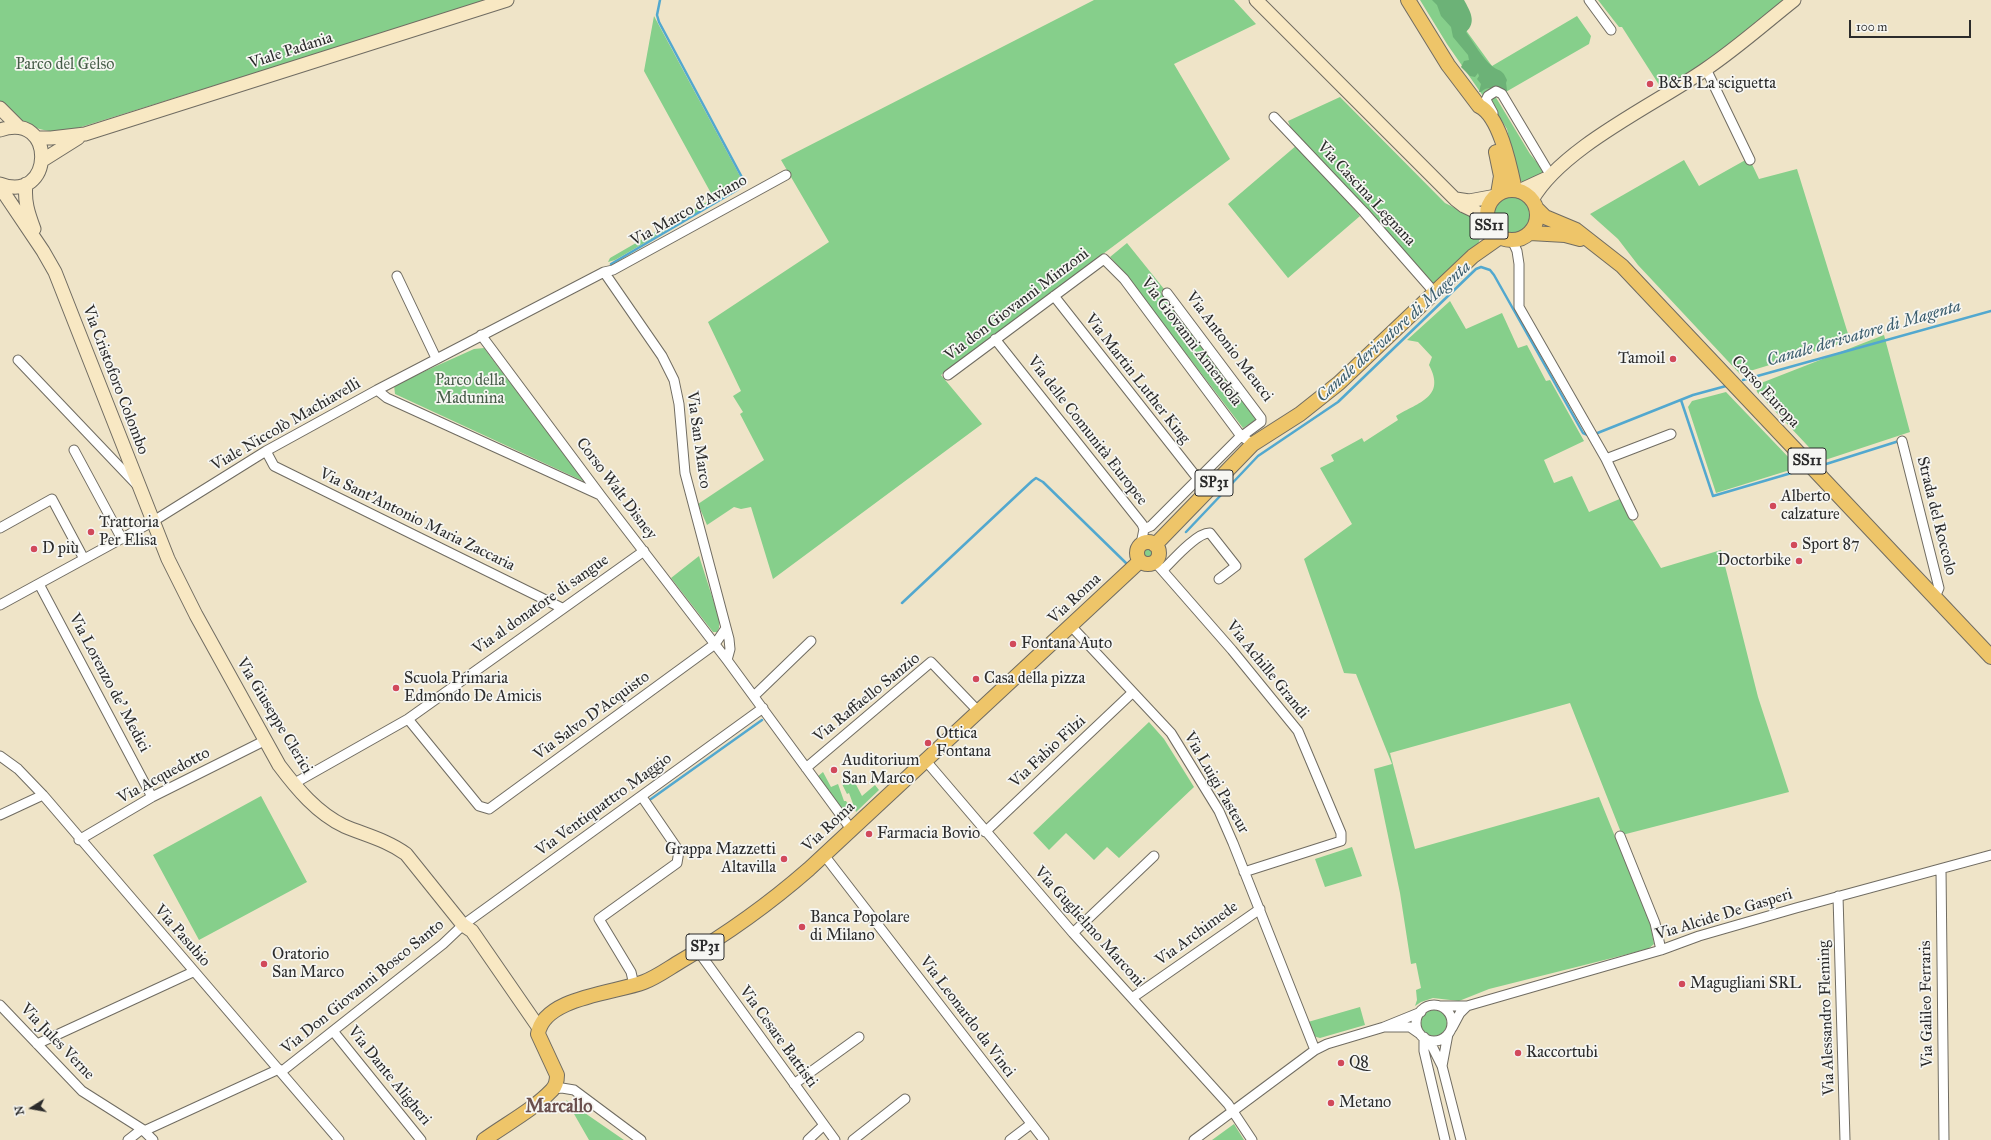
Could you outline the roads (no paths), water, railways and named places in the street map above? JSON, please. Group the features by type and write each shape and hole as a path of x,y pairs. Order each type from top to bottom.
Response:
{"main road":[{"name":"SS11","path":"1408,0 1448,65 1479,106 1484,108 1495,123 1517,190 1506,190 1497,195 1490,202 1487,219 1490,227 1506,239 1522,238 1530,233 1535,226 1537,218 1535,204"},
{"name":"SS11","path":"1479,106 1479,113 1489,132 1498,159 1501,176 1497,195"},
{"path":"1517,190 1535,204"},
{"name":"Corso Europa","path":"1535,204 1545,217 1576,230 1594,242 1622,266 1991,657"},
{"name":"SP31","path":"1156,545 1253,444 1300,414 1340,383 1473,256 1483,239 1487,219"},
{"name":"Corso Europa","path":"1530,233 1565,235 1594,242"},
{"name":"SP31","path":"1473,256 1506,239"},
{"path":"1148,542 1156,545 1159,555 1159,566 1149,565 1140,561 1137,551 1141,544 1148,542"},
{"name":"Via Roma","path":"539,1028 554,1010 571,1002 648,981 698,951 761,909 783,892 979,712 1140,561"},
{"name":"Via Giuseppe Clerici","path":"539,1028 540,1041 555,1072 557,1080 553,1089"},
{"path":"484,1140 553,1089"}],"street":[{"name":"Viale Padania","path":"36,138 51,138 85,134 507,0"},
{"path":"1256,0 1443,188 1464,206 1487,219"},
{"path":"1589,0 1610,30"},
{"path":"1535,204 1538,191 1550,176 1592,142 1706,69 1794,0"},
{"path":"1706,69 1750,160"},
{"path":"1507,159 1509,153 1504,132 1486,100 1488,96 1496,91 1502,94 1550,176"},
{"path":"0,108 18,127"},
{"name":"Via Cascina Legnana","path":"1274,117 1364,212 1434,293"},
{"path":"0,130 8,127 18,127 28,131 40,144 43,160 40,170 35,178 26,184 17,187 0,184"},
{"name":"Viale Padania","path":"43,160 85,134"},
{"name":"Via Marco d'Aviano","path":"604,272 613,270 786,175"},
{"path":"1517,190 1550,176"},
{"name":"Via Cristoforo Colombo","path":"26,184 24,196 26,208 43,251"},
{"name":"Via Cristoforo Colombo","path":"0,187 43,251 55,272 152,522"},
{"path":"1455,199 1469,201 1497,195"},
{"path":"1506,239 1517,251 1519,307 1606,459 1633,515"},
{"name":"Via don Giovanni Minzoni","path":"948,375 1104,259"},
{"name":"Via Giovanni Amendola","path":"1104,259 1124,279 1241,436 1253,444"},
{"name":"Viale Niccolò Machiavelli","path":"0,605 152,522 266,451 436,358 604,272"},
{"name":"Via San Marco","path":"604,272 662,356 674,380 679,404 685,473 726,628 730,649 727,660"},
{"path":"397,276 436,358"},
{"name":"Via Antonio Meucci","path":"1167,293 1261,418 1261,422 1241,436"},
{"name":"Via Martin Luther King","path":"1054,296 1198,479"},
{"name":"Corso Walt Disney","path":"481,336 727,660"},
{"name":"Via delle Comunità Europee","path":"995,339 1144,529 1141,544"},
{"path":"18,360 139,487"},
{"path":"377,390 387,398 601,496"},
{"path":"1606,459 1671,434"},
{"path":"1144,529 1151,526 1241,436"},
{"name":"Strada del Roccolo","path":"1902,441 1939,588 1935,597"},
{"path":"74,450 122,539"},
{"name":"Via Sant'Antonio Maria Zaccaria","path":"266,451 274,466 562,608"},
{"path":"0,528 52,499 84,559"},
{"name":"Via Giuseppe Clerici","path":"152,522 196,616 264,741 293,784 309,801 333,819 396,846 406,854 463,925 472,931 539,1028"},
{"path":"1159,566 1204,533 1210,532 1236,566 1219,579"},
{"name":"Via al donatore di sangue","path":"293,784 408,719 644,551"},
{"name":"Via Achille Grandi","path":"1159,566 1232,650 1298,731 1341,832 1341,841 1244,872"},
{"name":"Via Lorenzo de' Medici","path":"39,584 152,797"},
{"name":"Via Luigi Pasteur","path":"1071,626 1170,734 1219,811 1260,909 1315,1050"},
{"path":"715,644 726,628"},
{"path":"754,696 811,641"},
{"name":"Via Salvo D'Acquisto","path":"408,719 479,806 486,809 491,808 715,644"},
{"path":"727,660 851,829"},
{"name":"Via Raffaello Sanzio","path":"806,768 931,662 979,712"},
{"name":"Via Fabio Filzi","path":"985,832 1132,693"},
{"name":"Via Ventiquattro Maggio","path":"463,925 763,708"},
{"name":"Via Acquedotto","path":"79,840 152,797 264,741"},
{"name":"Via Pasubio","path":"0,756 18,769 43,795 79,840 339,1140"},
{"name":"Via Guglielmo Marconi","path":"926,761 985,832 1073,933 1233,1111 1252,1140"},
{"path":"0,815 43,795"},
{"path":"634,985 631,972 598,919 676,863 679,851 642,797"},
{"path":"1620,836 1655,923 1661,950"},
{"name":"Via Leonardo da Vinci","path":"824,855 1044,1140"},
{"name":"Via Alcide De Gasperi","path":"1440,1006 1467,1006 1661,950 1699,936 1838,896 1991,855"},
{"path":"1073,933 1154,856"},
{"name":"Via Galileo Ferraris","path":"1941,869 1944,1140"},
{"name":"Via Alessandro Fleming","path":"1838,896 1845,1140"},
{"name":"Via Archimede","path":"1132,998 1260,909"},
{"name":"Via Don Giovanni Bosco Santo","path":"128,1140 143,1130 280,1071 443,944 463,925"},
{"name":"Via Cesare Battisti","path":"698,951 835,1140"},
{"path":"37,1044 193,972"},
{"name":"Via Jules Verne","path":"0,1005 82,1091 143,1130 153,1140"},
{"path":"1194,1140 1315,1050 1327,1044 1384,1027 1421,1012 1429,1006 1440,1006 1448,1012 1451,1017 1450,1031 1442,1066"},
{"path":"1384,1027 1410,1027 1428,1040 1439,1040 1450,1031 1460,1013 1467,1006"},
{"path":"1421,1012 1417,1020 1422,1036 1444,1140"},
{"name":"Via Dante Aligheri","path":"333,1031 421,1140"},
{"path":"1422,1036 1432,1046 1442,1066 1461,1140"},
{"path":"794,1084 859,1037"},
{"path":"553,1089 562,1088 574,1090 641,1140"},
{"path":"853,1140 906,1099"},
{"path":"1010,1140 1031,1124"},
{"path":"808,1140 824,1125"}],"waterway":[{"path":"611,264 737,190 745,183 659,22 657,15 660,0"},
{"name":"Canale derivatore di Magenta","path":"1186,532 1258,456 1338,402 1476,269 1481,267 1490,270 1494,275 1583,433 1590,436"},
{"name":"Canale derivatore di Magenta","path":"1743,380 1991,311"},
{"name":"Canale derivatore di Magenta","path":"1595,434 1693,395 1726,386"},
{"path":"1681,400 1713,496 1805,469"},
{"path":"1823,465 1899,441"},
{"name":"Canale derivatore di Magenta","path":"902,603 1036,478 1043,482 1127,564"},
{"name":"Canale derivatore di Magenta","path":"651,799 762,720"}],"place":[{"name":"B&B La sciguetta","path":"1650,84"},
{"name":"Tamoil","path":"1673,359"},
{"name":"Alberto calzature","path":"1773,506"},
{"name":"Trattoria Per Elisa","path":"91,532"},
{"name":"Sport 87","path":"1794,545"},
{"name":"D più","path":"34,549"},
{"name":"Doctorbike","path":"1799,561"},
{"name":"Fontana Auto","path":"1013,644"},
{"name":"Casa della pizza","path":"976,679"},
{"name":"Scuola Primaria Edmondo De Amicis","path":"396,688"},
{"name":"Ottica Fontana","path":"928,743"},
{"name":"Auditorium San Marco","path":"834,770"},
{"name":"Farmacia Bovio","path":"869,834"},
{"name":"Grappa Mazzetti Altavilla","path":"784,859"},
{"name":"Banca Popolare di Milano","path":"802,927"},
{"name":"Oratorio San Marco","path":"264,964"},
{"name":"Magugliani SRL","path":"1682,984"},
{"name":"Raccortubi","path":"1518,1053"},
{"name":"Q8","path":"1341,1063"},
{"name":"Metano","path":"1331,1103"}],"district":[{"name":"Marcallo","path":"559,1108"}],"park label":[{"name":"Parco del Gelso","path":"65,65"},
{"name":"Parco della Madunina","path":"470,390"}]}
